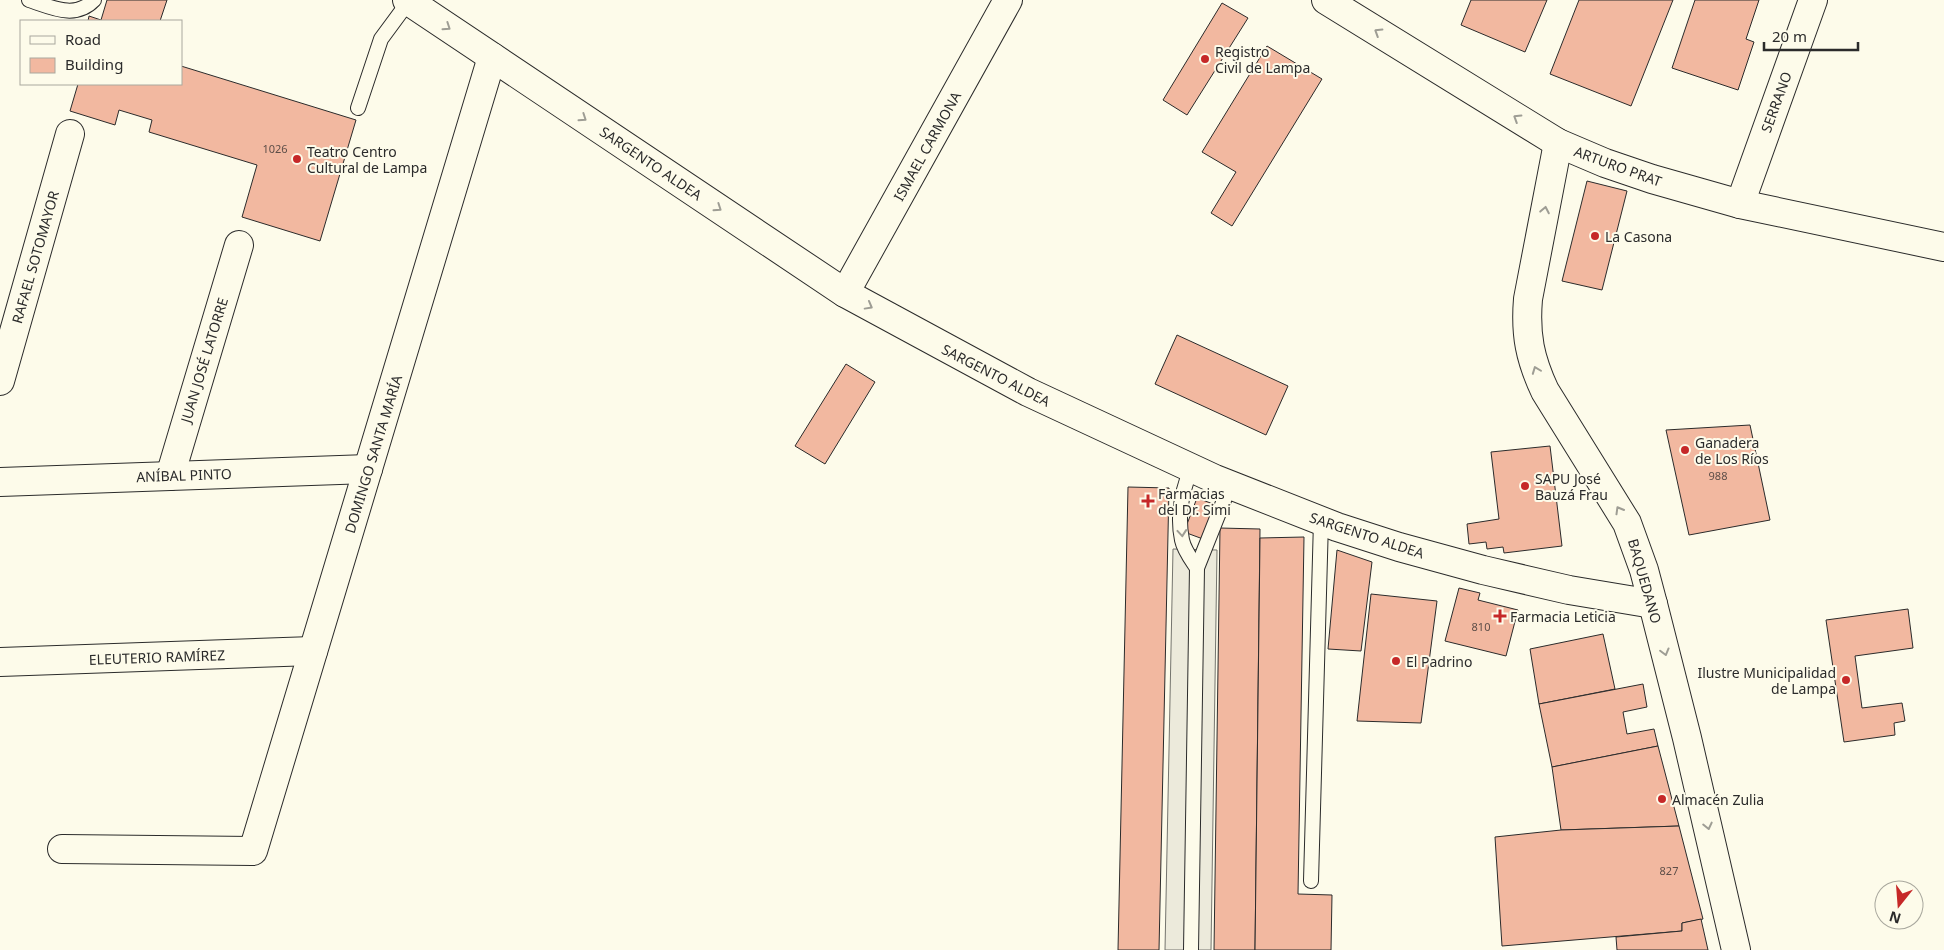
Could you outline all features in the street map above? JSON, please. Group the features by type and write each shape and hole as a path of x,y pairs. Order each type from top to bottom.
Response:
{"street":[{"name":"SARGENTO ALDEA","path":"408,0 845,293 1028,392 1191,469 1321,521 1399,547 1483,570 1569,590 1653,604"},
{"name":"ISMAEL CARMONA","path":"845,293 1008,0"},
{"name":"ARTURO PRAT","path":"1326,0 1558,143 1605,163 1652,180 1740,204 1944,247"},
{"name":"SERRANO","path":"1740,204 1813,0"},
{"name":"DOMINGO SANTA MARÍA","path":"62,849 253,851 492,57"},
{"name":"RAFAEL SOTOMAYOR","path":"0,381 70,134"},
{"name":"BAQUEDANO","path":"1558,143 1528,299 1526,323 1529,348 1535,370 1545,391 1626,523 1644,570 1687,738 1736,950"},
{"name":"JUAN JOSÉ LATORRE","path":"170,476 239,245"},
{"name":"ANÍBAL PINTO","path":"0,482 368,469"},
{"name":"ELEUTERIO RAMÍREZ","path":"0,662 313,651"}],"lane":[{"path":"29,0 65,12 73,12 87,7 94,0"},
{"path":"358,108 381,39 408,0"},
{"path":"1191,469 1182,497 1182,540 1186,551 1197,568"},
{"path":"1191,950 1197,568 1230,485"},
{"path":"1311,881 1321,521"}],"shaded area":[{"path":"1173,549 1217,550 1211,950 1165,950"}],"building":[{"path":"107,0 167,0 160,20 101,20"},
{"path":"1471,0 1547,0 1525,52 1461,25"},
{"path":"1579,0 1673,0 1631,106 1550,74"},
{"path":"1695,0 1759,0 1746,39 1754,42 1738,90 1672,68"},
{"name":"Registro Civil de Lampa","path":"1222,3 1248,18 1187,115 1163,100"},
{"path":"89,16 101,20 88,20"},
{"path":"1267,46 1322,79 1232,226 1211,213 1236,172 1202,152"},
{"path":"182,66 356,120 320,241 242,217 257,165 149,132 152,120 119,110 115,125 70,111 78,85 182,85"},
{"name":"La Casona","path":"1587,181 1627,191 1602,290 1562,281"},
{"path":"1177,335 1288,386 1266,435 1155,384"},
{"path":"846,364 875,382 825,464 795,446"},
{"path":"1750,425 1770,520 1689,535 1666,430"},
{"name":"SAPU José Bauzá Frau","path":"1550,446 1562,546 1504,553 1503,547 1487,549 1486,542 1469,544 1467,524 1499,519 1491,452"},
{"path":"1128,487 1169,488 1159,950 1118,950"},
{"path":"1197,498 1216,505 1203,539 1184,532"},
{"path":"1220,528 1260,529 1255,950 1214,950"},
{"path":"1304,537 1298,894 1332,895 1331,950 1255,950 1260,538"},
{"path":"1337,550 1372,562 1361,651 1328,649"},
{"path":"1459,588 1480,593 1478,600 1518,610 1506,656 1445,641"},
{"name":"El Padrino","path":"1371,594 1437,601 1421,723 1357,721"},
{"name":"Ilustre Municipalidad de Lampa","path":"1908,609 1913,648 1855,656 1862,708 1902,703 1905,721 1894,723 1895,735 1844,742 1826,620"},
{"path":"1603,634 1615,689 1539,704 1530,649"},
{"path":"1643,684 1647,707 1623,712 1627,734 1654,729 1658,746 1552,767 1539,704"},
{"path":"1658,746 1679,826 1561,830 1552,767"},
{"path":"1679,826 1703,919 1682,923 1682,931 1502,946 1495,837 1561,830"},
{"path":"1701,919 1708,950 1617,950 1616,937 1682,931 1682,923"}],"place":[{"name":"Registro Civil de Lampa","path":"1205,59"},
{"name":"Teatro Centro Cultural de Lampa","path":"297,159"},
{"name":"La Casona","path":"1595,236"},
{"name":"Ganadera de Los Ríos","path":"1685,450"},
{"name":"SAPU José Bauzá Frau","path":"1525,486"},
{"name":"Farmacias del Dr. Simi","path":"1148,501"},
{"name":"Farmacia Leticia","path":"1500,616"},
{"name":"El Padrino","path":"1396,661"},
{"name":"Ilustre Municipalidad de Lampa","path":"1846,680"},
{"name":"Almacén Zulia","path":"1662,799"}]}
